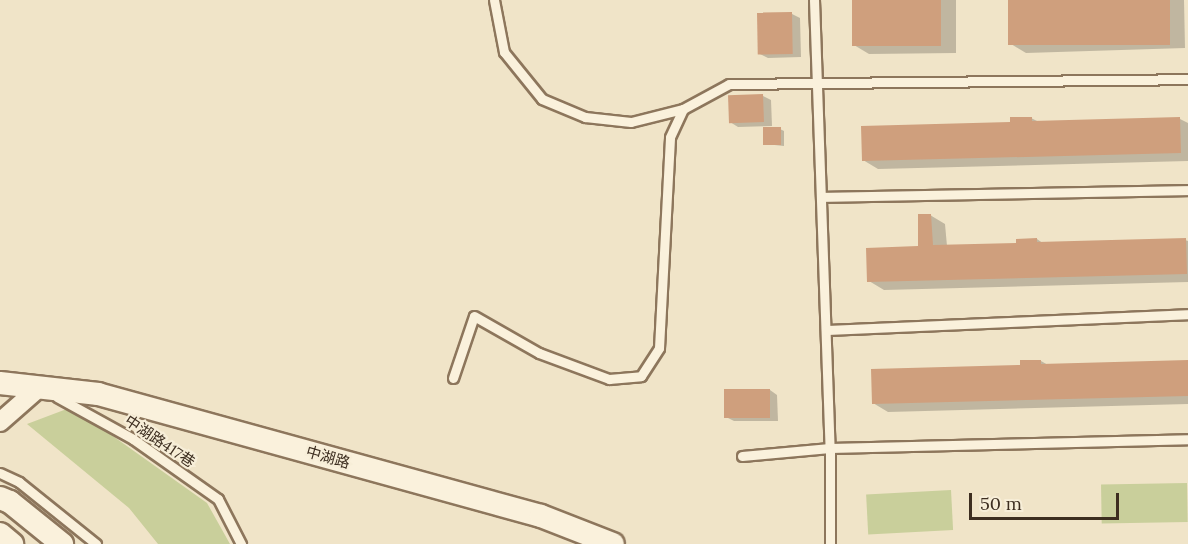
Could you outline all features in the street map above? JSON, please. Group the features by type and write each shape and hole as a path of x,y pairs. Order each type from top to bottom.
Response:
{"street":[{"name":"中湖路","path":"0,383 98,394 541,516 613,544"},
{"path":"0,422 40,387"},
{"path":"0,498 10,502 62,544"},
{"path":"0,534 12,544"}],"lane":[{"path":"494,0 504,52 542,99 585,117 631,122 683,109 729,84 818,85 1188,79"},
{"path":"814,0 830,448 830,544"},
{"path":"453,378 474,316 539,353 609,379 641,376 659,348 670,137 683,109"},
{"path":"822,197 1188,190"},
{"path":"826,330 1188,314"},
{"name":"中湖路417巷","path":"40,387 133,439 218,500 241,544"},
{"path":"742,456 830,448 1188,439"},
{"path":"0,473 19,482 96,544"}],"green space":[{"path":"72,407 207,503 230,544 158,544 129,508 27,424"},
{"path":"1187,483 1188,522 1102,523 1101,485"},
{"path":"951,490 953,530 868,534 866,494"}],"building":[{"path":"852,0 941,0 941,46 852,46"},
{"path":"1008,0 1170,0 1170,45 1008,45"},
{"path":"792,12 793,54 758,55 757,13"},
{"path":"763,94 764,122 729,123 728,95"},
{"path":"1010,117 1032,117 1032,121 1180,117 1181,153 862,161 861,126 1010,122"},
{"path":"763,127 781,127 781,145 763,145"},
{"path":"918,214 931,214 933,245 1016,243 1016,239 1037,238 1037,242 1186,238 1187,274 867,282 866,248 918,246"},
{"path":"1020,360 1041,360 1041,364 1188,360 1188,396 872,404 871,369 1020,365"},
{"path":"724,389 770,389 770,418 724,418"}]}
